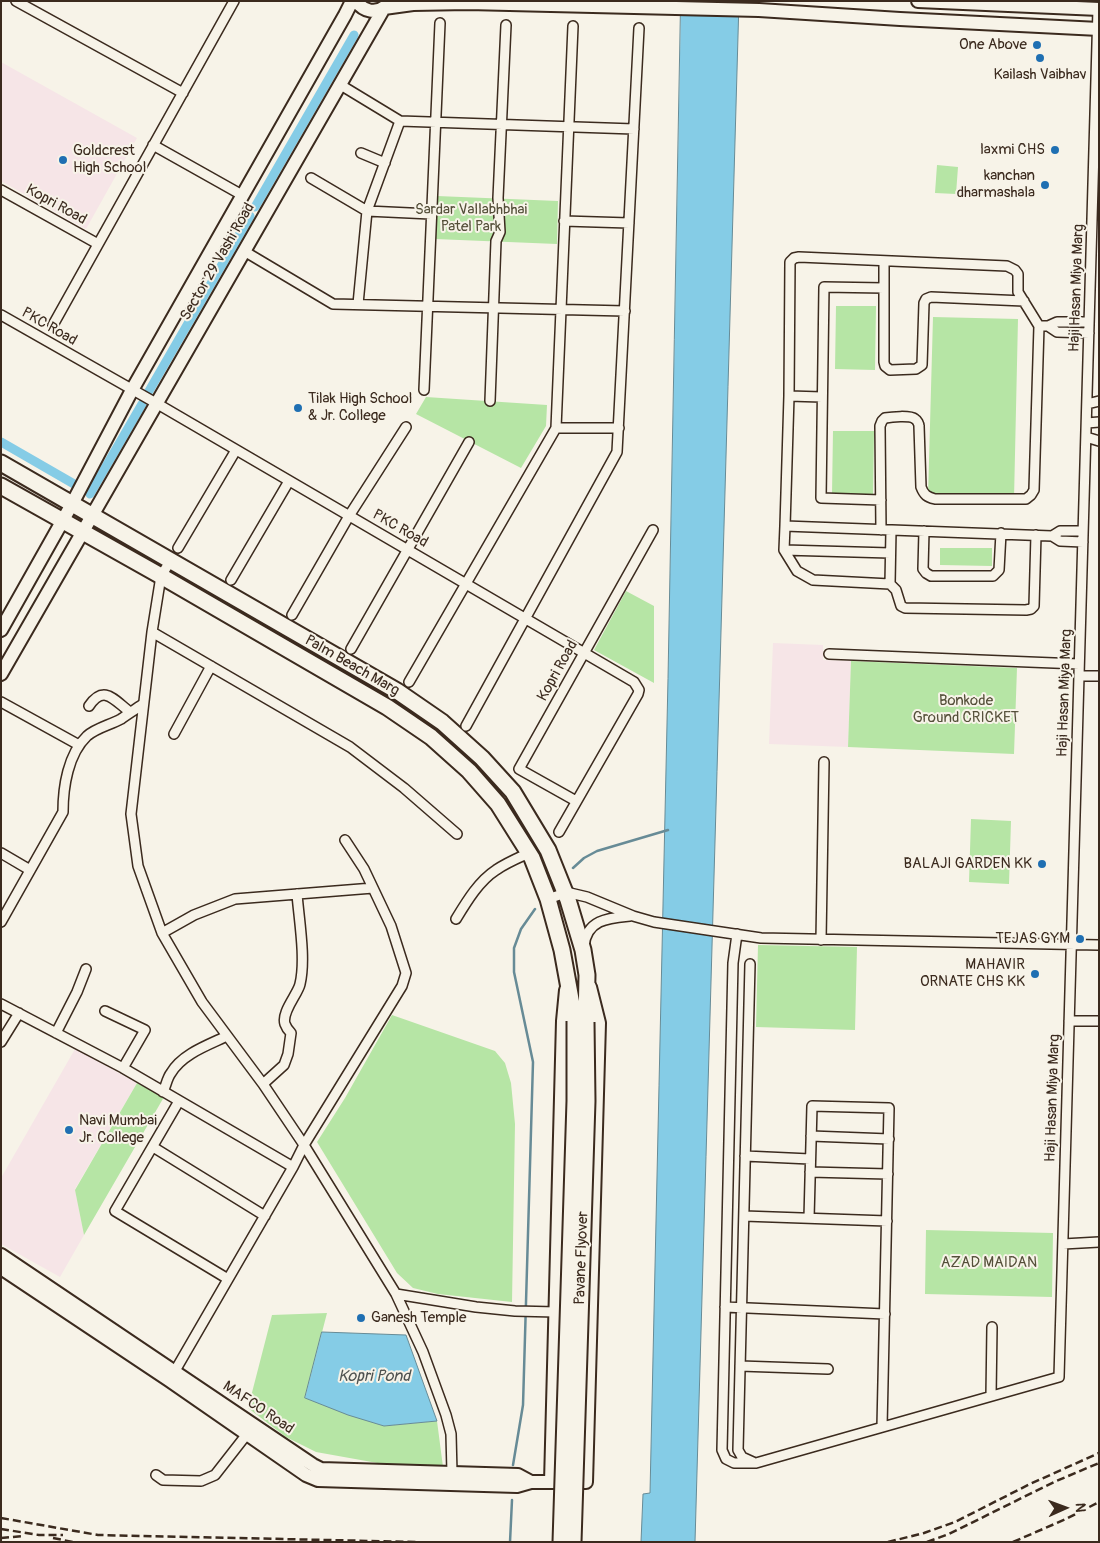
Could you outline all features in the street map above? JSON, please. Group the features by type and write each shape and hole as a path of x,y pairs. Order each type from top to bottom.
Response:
{"main road":[{"name":"Sector 29 Vashi Road","path":"1,630 72,504 132,390 352,1"},
{"path":"356,1 360,6 371,11 378,11 387,5 468,3 748,10 1098,29"},
{"path":"918,1 1099,9"},
{"name":"Sector 29 Vashi Road","path":"1,674 339,84 387,5"},
{"name":"Palm Beach Marg","path":"1,463 92,515 174,554 397,691 442,722 482,758 513,792 548,850 565,893 583,950 587,975"},
{"name":"Palm Beach Marg","path":"1,486 387,706 431,737 469,771 498,804 528,853 548,899 567,976"},
{"name":"Pavane Flyover","path":"561,1542 575,1111 580,1021 587,975"},
{"name":"MAFCO Road","path":"1,1255 172,1376 247,1434 306,1475 318,1480 517,1486 532,1482 586,1482 599,1023 587,975"},
{"path":"551,1482 563,1021 567,976"},
{"name":"Pavane Flyover","path":"567,976 580,1021 587,1101 573,1542"},
{"name":"MAFCO Road","path":"1,1268 321,1469 518,1475 532,1482"}],"street":[{"path":"16,1 183,93"},
{"path":"53,325 234,1"},
{"name":"Haji Hasan Miya Marg","path":"991,1396 1059,1377 1086,423 1089,333 1093,317 1096,219 1099,9"},
{"path":"424,390 440,23"},
{"path":"490,401 496,242 500,232 498,198 506,25"},
{"path":"409,682 556,428 573,26"},
{"path":"466,726 617,452 639,28"},
{"path":"339,84 400,121 634,129"},
{"path":"358,304 367,211 400,121"},
{"path":"153,145 242,195"},
{"path":"361,152 384,163"},
{"path":"311,178 367,211 431,214"},
{"name":"Kopri Road","path":"1,190 98,244"},
{"path":"564,221 629,223"},
{"path":"244,251 333,304 624,311"},
{"path":"1036,535 1034,606 1026,610 905,608 901,606 896,590 890,584 813,580 796,571 784,550 789,396 790,262 794,258 799,257 1006,266 1016,270 1018,274 1018,292 1043,326 1057,332 1089,333"},
{"path":"884,260 884,362 885,366 890,370 916,370 922,365 924,303 926,299 931,297 1024,301"},
{"path":"881,500 821,498 822,397 824,287 884,288"},
{"name":"PKC Road","path":"1,315 156,403 634,682 639,690 559,832"},
{"path":"1043,326 1093,317"},
{"path":"881,530 880,426 885,418 915,418 920,426 922,487 923,493 928,497 1026,498 1031,495 1034,490 1043,326"},
{"path":"789,396 822,397"},
{"path":"1087,404 1099,400"},
{"path":"1086,423 1099,422"},
{"path":"292,614 349,516 406,427"},
{"path":"556,428 619,428"},
{"path":"1086,437 1099,441"},
{"path":"351,649 469,442"},
{"path":"236,450 161,576 152,632 131,814 138,866 162,933 202,1002 263,1084 304,1145 396,1294 423,1352 446,1415 451,1434 452,1473"},
{"path":"231,580 289,481"},
{"path":"785,526 1036,535 1052,536 1060,541 1083,542"},
{"name":"Kopri Road","path":"576,802 519,769 653,530"},
{"path":"890,584 891,530"},
{"path":"924,531 923,569 932,576 993,576 997,574 999,570 1001,534"},
{"path":"1052,536 1060,531 1083,531"},
{"path":"784,550 890,553"},
{"path":"152,632 350,747 404,788 457,834"},
{"path":"829,654 1080,664"},
{"path":"174,734 211,666"},
{"path":"1079,676 1099,676"},
{"path":"89,706 94,698 101,694 108,696 130,712"},
{"path":"1,702 80,745"},
{"path":"1,922 63,812 63,801 71,762 80,745 94,731 144,704"},
{"path":"821,940 824,762"},
{"path":"172,1376 304,1145 402,986 406,973 391,926 364,869 345,840"},
{"path":"1,853 30,870"},
{"path":"456,918 485,878 497,869 528,853"},
{"path":"162,933 194,914 235,900 373,888"},
{"path":"548,899 565,893 587,897 633,916 654,922 761,938 1099,945"},
{"path":"263,1084 284,1065 289,1048 291,1033 285,1024 285,1020 300,984 302,957 297,894"},
{"path":"583,950 590,928 608,918 633,916"},
{"path":"734,934 722,1453 731,1462 756,1463 991,1396 992,1327"},
{"path":"750,964 738,1450 742,1458 756,1463"},
{"path":"56,1033 77,992 86,969"},
{"path":"1,1004 123,1068 293,1167"},
{"path":"105,1011 145,1030 123,1068"},
{"path":"1,1042 19,1013"},
{"path":"1069,1021 1099,1021"},
{"path":"164,1092 171,1073 180,1062 198,1049 227,1036"},
{"path":"179,1101 115,1211 228,1279"},
{"path":"809,1218 812,1106 890,1108 882,1427"},
{"path":"811,1136 889,1139"},
{"path":"153,1147 265,1216"},
{"path":"745,1156 810,1159"},
{"path":"810,1172 888,1174"},
{"path":"744,1216 887,1221"},
{"path":"1063,1244 1099,1242"},
{"path":"396,1294 476,1307 515,1311 556,1312"},
{"path":"725,1307 885,1314"},
{"path":"740,1366 828,1369"},
{"path":"156,1475 163,1480 201,1481 215,1476 247,1434"}],"shaded area":[{"name":"Goldcrest High School","path":"1,62 137,138 86,229 1,181"},
{"path":"773,643 823,645 823,660 851,661 848,747 769,744"},
{"name":"Navi Mumbai Jr. College","path":"75,1049 137,1083 75,1189 84,1235 60,1277 1,1244 1,1178"}],"green space":[{"path":"937,165 958,167 956,194 935,193"},
{"name":"Sardar Vallabhbhai Patel Park","path":"437,196 558,201 557,244 435,239"},
{"path":"836,306 876,306 875,370 835,369"},
{"path":"933,317 1018,319 1014,499 928,497"},
{"path":"426,397 547,405 546,426 521,468 416,414"},
{"path":"833,431 874,431 873,495 832,494"},
{"path":"940,548 992,548 992,566 940,565"},
{"path":"626,591 654,606 654,683 594,650"},
{"name":"Bonkode Ground CRICKET","path":"851,661 1017,668 1014,754 848,747"},
{"path":"971,819 1011,821 1009,884 969,882"},
{"path":"758,945 857,947 855,1030 756,1027"},
{"path":"392,1015 495,1051 505,1063 511,1083 515,1124 512,1302 438,1294 413,1288 397,1273 317,1142 345,1098"},
{"path":"137,1083 164,1097 84,1235 75,1190"},
{"name":"AZAD MAIDAN","path":"926,1230 1053,1233 1052,1297 925,1294"},
{"path":"327,1313 305,1398 384,1426 437,1421 443,1467 383,1464 316,1452 286,1437 248,1408 272,1315"}],"water":[{"path":"681,1 739,1 695,1542 641,1542 643,1494 650,1493"},
{"name":"Kopri Pond","path":"322,1332 406,1335 437,1421 384,1426 348,1415 305,1398"}],"waterway":[{"path":"255,207 354,35"},
{"path":"149,391 250,216"},
{"path":"90,494 142,404"},
{"path":"1,442 74,484"},
{"path":"573,868 584,858 597,851 668,830"},
{"path":"513,1465 523,1405 533,1062 514,972 514,948 521,929 535,909"},
{"path":"510,1542 512,1500"}],"railway":[{"path":"888,1542 924,1533 955,1522 1030,1484 1099,1453"},
{"path":"927,1542 949,1534 1054,1482 1099,1463"},
{"path":"1013,1542 1099,1502"},
{"path":"1,1518 98,1535 419,1542"},
{"path":"1,1529 39,1535 63,1535"},
{"path":"1,1538 24,1536"},
{"path":"53,1538 73,1542"}],"place":[{"name":"One Above","path":"1037,45"},
{"name":"Kailash Vaibhav","path":"1040,58"},
{"name":"laxmi CHS","path":"1055,150"},
{"name":"Goldcrest High School","path":"63,160"},
{"name":"kanchan dharmashala","path":"1045,185"},
{"name":"Tilak High School & Jr. College","path":"298,408"},
{"name":"BALAJI GARDEN KK","path":"1042,864"},
{"name":"TEJAS GYM","path":"1080,939"},
{"name":"MAHAVIR ORNATE CHS KK","path":"1035,974"},
{"name":"Navi Mumbai Jr. College","path":"69,1130"},
{"name":"Ganesh Temple","path":"361,1318"}]}
